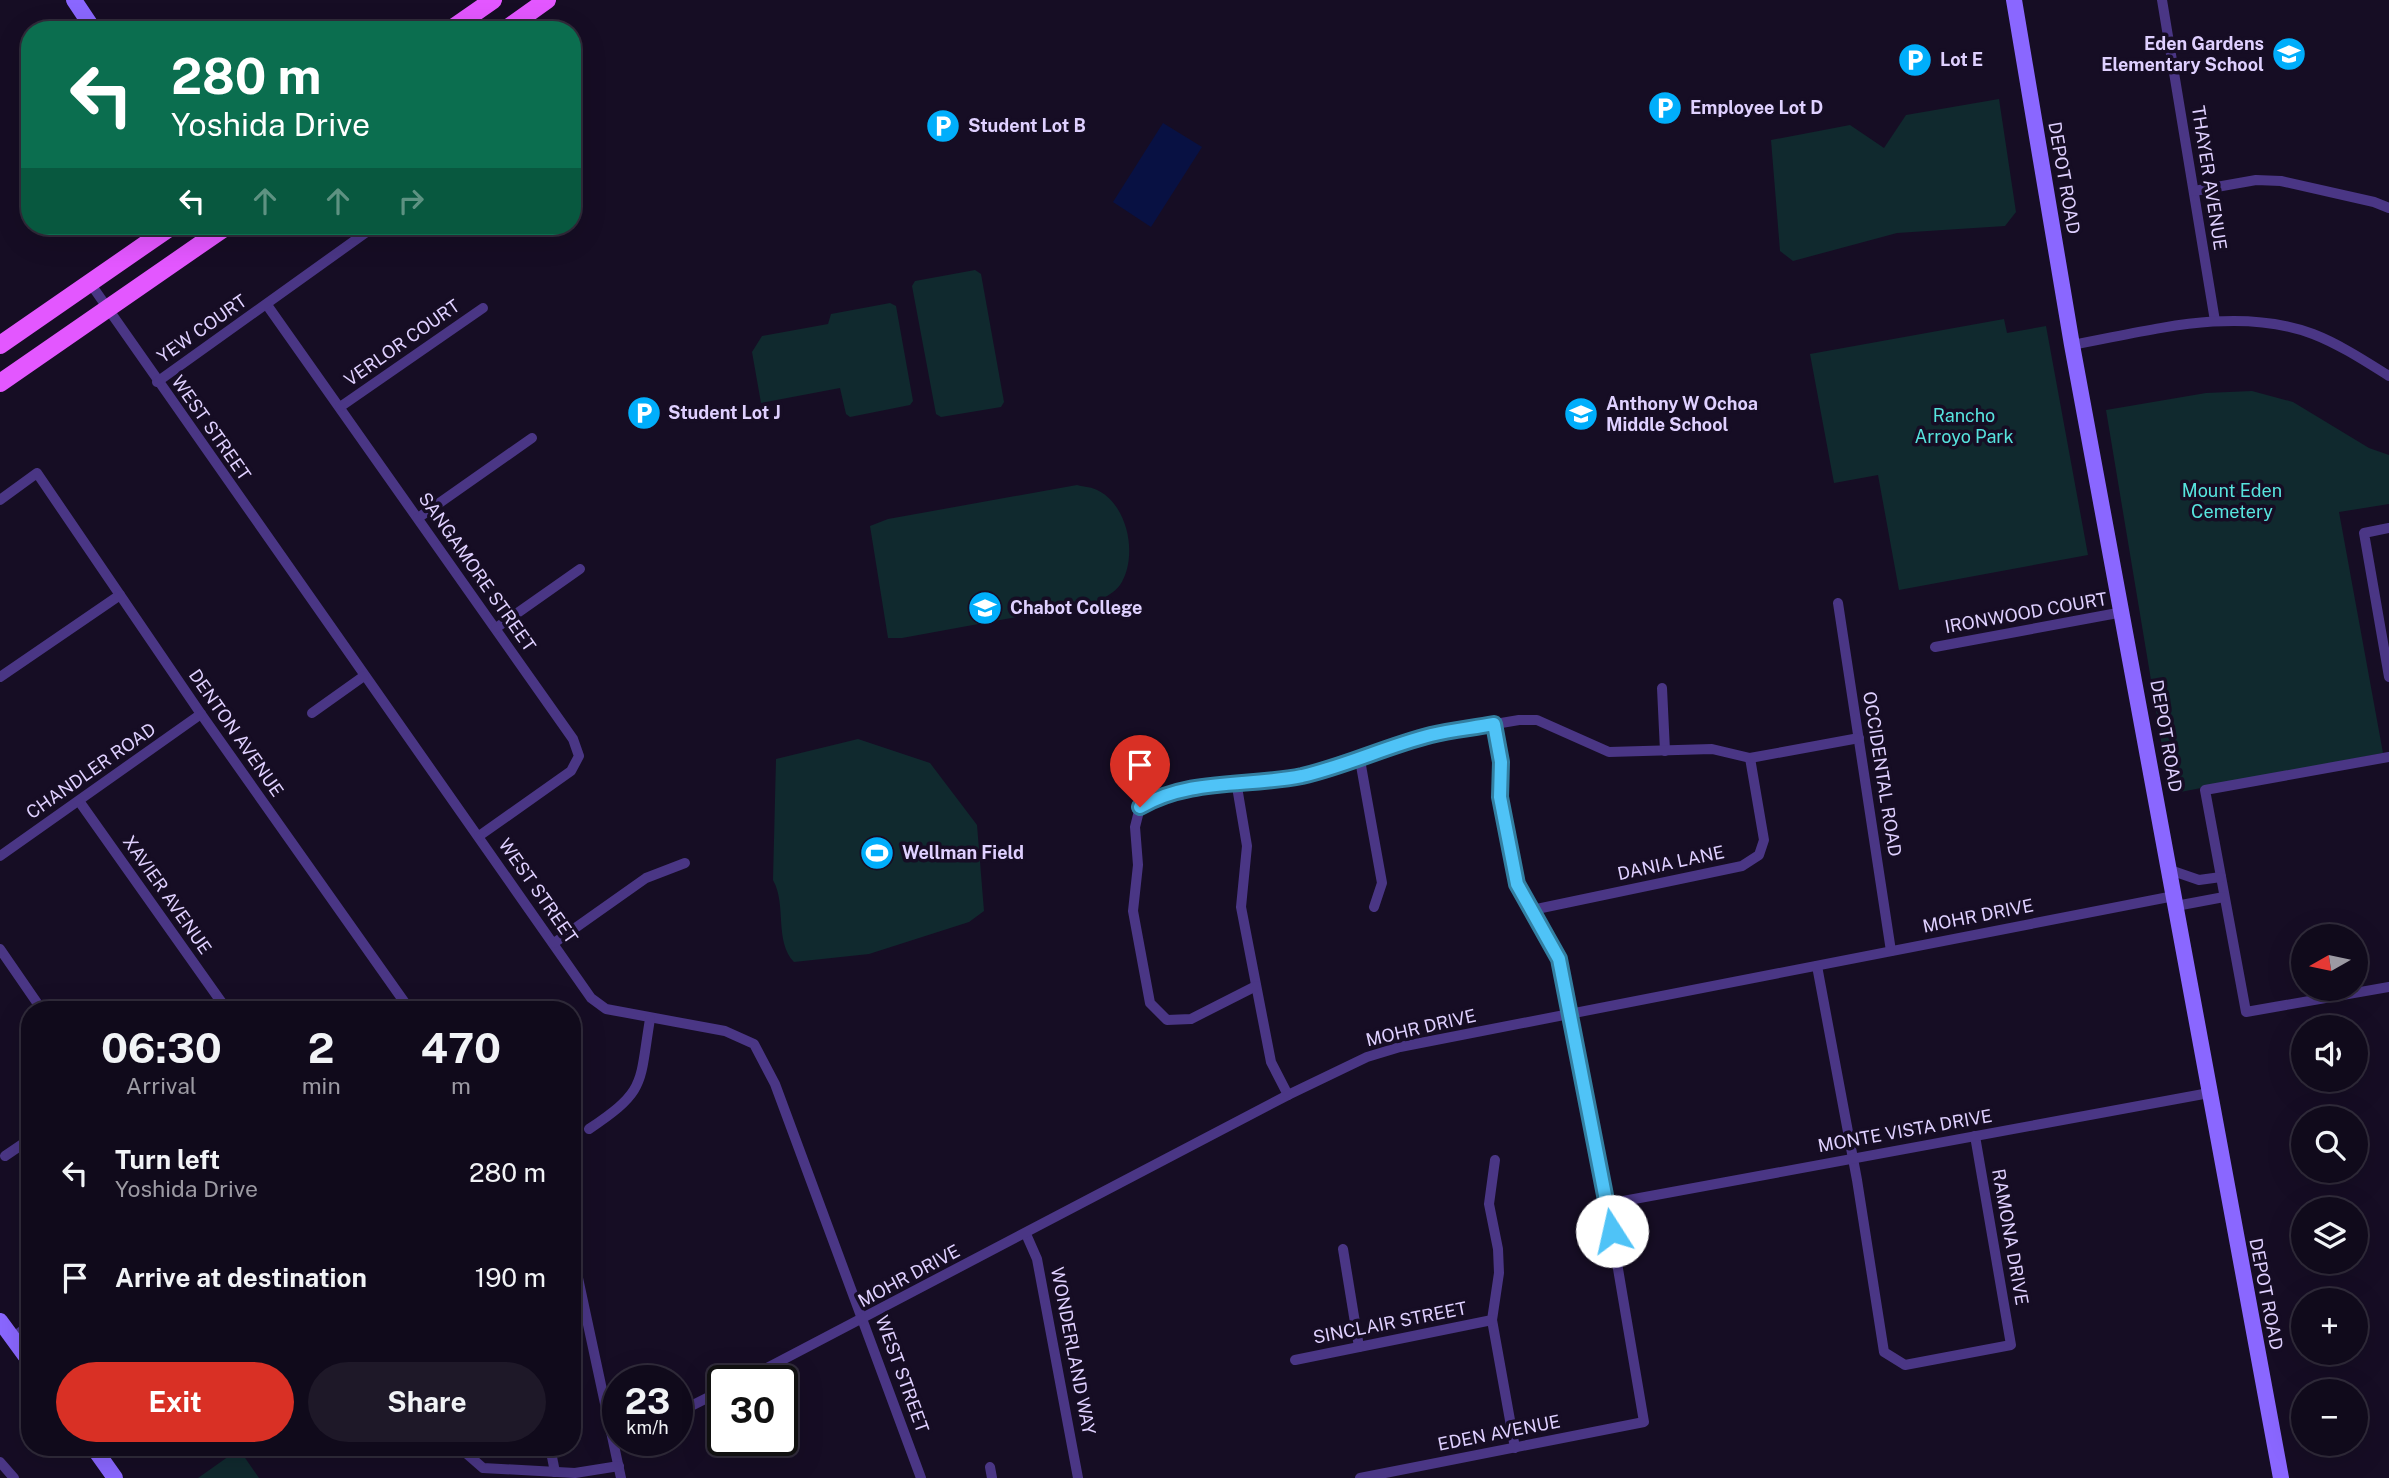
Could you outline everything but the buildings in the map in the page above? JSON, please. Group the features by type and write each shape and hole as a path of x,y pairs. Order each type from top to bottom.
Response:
{"main road":[{"path":"463,21 492,0"},
{"path":"518,21 547,0"},
{"path":"0,345 159,235"},
{"path":"0,383 214,235"}],"street":[{"path":"74,0 88,21"},
{"name":"DEPOT ROAD","path":"2014,0 2072,345 2281,1478"},
{"name":"THAYER AVENUE","path":"2162,0 2215,321"},
{"path":"2194,191 2256,180 2281,181 2374,202 2389,208"},
{"name":"YEW COURT","path":"157,382 363,235"},
{"name":"WEST STREET","path":"89,283 591,998 606,1009 725,1031 754,1044 775,1084 921,1478"},
{"name":"SANGAMORE STREET","path":"267,304 573,739 579,756 571,771 479,836"},
{"name":"VERLOR COURT","path":"340,407 483,308"},
{"path":"2072,345 2215,321 2275,324 2313,334 2389,376"},
{"path":"418,518 532,438"},
{"name":"DENTON AVENUE","path":"0,499 37,473 201,714 404,1001"},
{"path":"2389,528 2364,533 2389,677"},
{"path":"496,628 580,569"},
{"path":"0,677 120,595"},
{"name":"OCCIDENTAL ROAD","path":"1838,603 1891,951"},
{"name":"IRONWOOD COURT","path":"1935,647 2123,612"},
{"path":"312,713 364,676"},
{"path":"1662,688 1665,751"},
{"name":"CHANDLER ROAD","path":"0,856 201,714"},
{"path":"1256,986 1191,1019 1167,1020 1150,1003 1133,911 1138,865 1135,827 1140,807 1162,794 1236,781 1300,776 1360,760 1430,735 1537,720 1609,752 1712,749 1750,758 1859,738"},
{"path":"1494,724 1501,762 1500,797 1517,884 1559,959 1607,1204"},
{"path":"2389,757 2205,790 2246,1012 2389,986"},
{"name":"DANIA LANE","path":"1532,910 1742,866 1759,855 1764,839 1750,758"},
{"path":"1360,760 1382,883 1374,907"},
{"path":"1236,781 1247,846 1241,906 1270,1062 1289,1095"},
{"name":"XAVIER AVENUE","path":"79,801 221,1001"},
{"path":"554,943 646,878 685,863"},
{"path":"2170,870 2199,880 2221,877"},
{"name":"MOHR DRIVE","path":"773,1365 1289,1095 1367,1057 1400,1047 1891,951 2175,901 2224,897"},
{"path":"0,949 36,1001"},
{"path":"1,973 12,966"},
{"path":"1818,966 1852,1158"},
{"path":"589,1129 625,1104 638,1087 650,1019"},
{"name":"MONTE VISTA DRIVE","path":"1607,1204 2209,1093"},
{"name":"RAMONA DRIVE","path":"1852,1158 1884,1352 1905,1366 2011,1345 1975,1136"},
{"path":"5,1156 21,1145"},
{"path":"1495,1160 1489,1205 1498,1249 1499,1273 1492,1320 1515,1448"},
{"name":"EDEN AVENUE","path":"1360,1478 1644,1422 1607,1204"},
{"name":"WONDERLAND WAY","path":"1026,1234 1037,1259 1079,1478"},
{"path":"1343,1249 1359,1347"},
{"path":"581,1286 602,1370"},
{"name":"SINCLAIR STREET","path":"1295,1360 1492,1320"},
{"path":"0,1321 21,1350"},
{"path":"12,1338 21,1332"},
{"path":"100,1456 115,1478"},
{"path":"470,1456 473,1462 483,1468 575,1473 619,1466"},
{"path":"552,1456 555,1472"},
{"path":"619,1456 621,1478"},
{"path":"0,1462 14,1478"}],"green space":[{"path":"1999,99 2016,212 2005,226 1897,233 1793,261 1780,251 1771,140 1850,125 1884,148 1906,115"},
{"path":"975,270 981,274 1004,402 1001,407 941,417 936,414 912,286 915,281"},
{"path":"890,303 896,306 913,401 910,405 850,417 846,414 840,388 761,403 752,352 762,336 828,324 831,314"},
{"name":"Rancho Arroyo Park","path":"2004,319 2007,333 2046,326 2088,555 1899,590 1878,475 1834,483 1810,354"},
{"name":"Mount Eden Cemetery","path":"2252,391 2293,402 2369,448 2389,455 2389,504 2339,512 2383,753 2170,794 2106,410 2206,393"},
{"path":"1077,485 1097,490 1109,499 1124,521 1128,534 1129,561 1120,585 1113,592 1098,602 902,638 888,638 870,526 888,519"},
{"name":"Wellman Field","path":"858,739 930,763 977,825 984,911 969,922 869,954 794,962 784,944 779,900 773,880 776,759"},
{"path":"229,1456 244,1456 259,1478 198,1478"}],"shaded area":[{"path":"1163,123 1202,147 1151,227 1113,202"}],"place":[{"name":"Eden Gardens Elementary School","path":"2289,54"},
{"name":"Lot E","path":"1915,60"},
{"name":"Employee Lot D","path":"1665,108"},
{"name":"Student Lot B","path":"943,126"},
{"name":"Student Lot J","path":"644,413"},
{"name":"Anthony W Ochoa Middle School","path":"1581,414"},
{"name":"Chabot College","path":"985,608"},
{"name":"Wellman Field","path":"877,853"}],"route":[{"path":"1140,807 1162,794 1236,781 1300,776 1360,760 1430,735 1494,724 1501,762 1500,797 1517,884 1559,959 1612,1231"}]}
